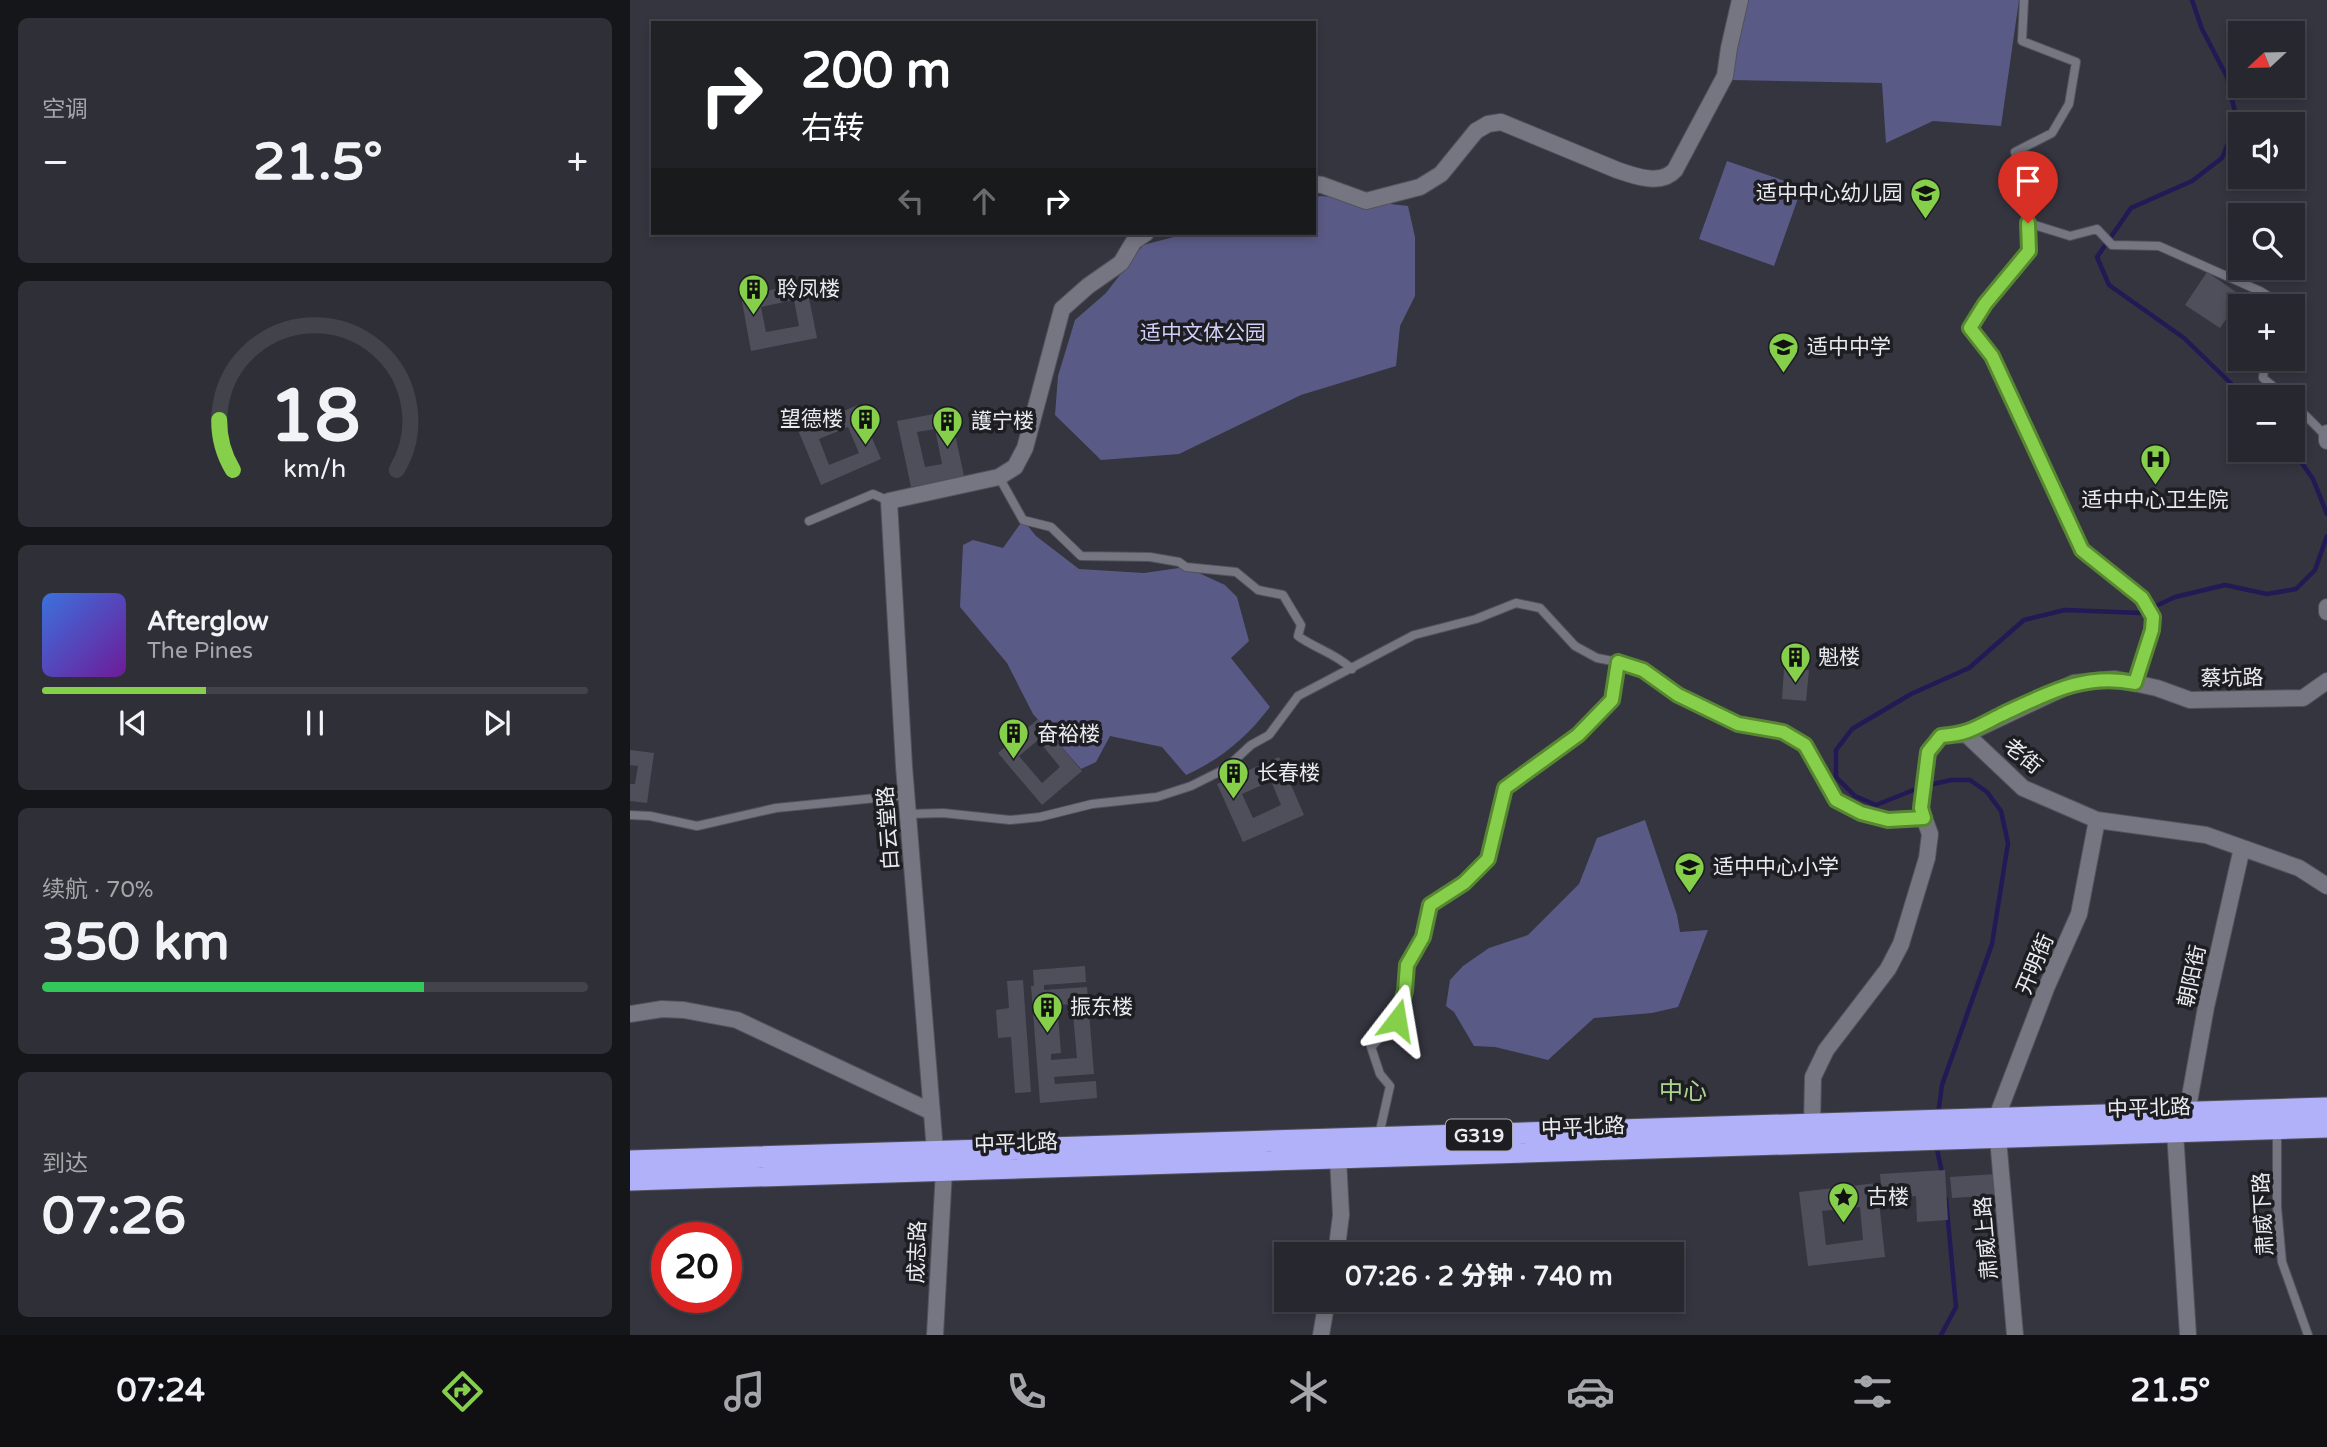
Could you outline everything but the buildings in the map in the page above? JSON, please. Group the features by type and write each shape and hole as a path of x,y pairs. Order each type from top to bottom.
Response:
{"highway":[{"name":"G319","path":"630,1161 939,1161 1379,1138 1812,1125 1997,1128 2187,1113 2327,1108"},
{"name":"中平北路","path":"630,1180 939,1161 1338,1158 1997,1128 2175,1132 2327,1127"}],"street":[{"path":"1316,184 1366,201 1420,187 1441,174 1476,131 1488,124 1501,122 1617,170 1636,176 1665,177 1675,170 1725,76 1740,0"},
{"path":"889,501 999,477 1015,467 1023,455 1062,309 1088,286 1114,269 1126,257 1134,241 1143,235"},
{"name":"白云堂路","path":"889,501 906,795 932,1112 939,1161"},
{"path":"2327,607 2327,612"},
{"name":"蔡坑路","path":"1966,734 2074,683 2115,679 2190,700 2304,698 2327,681"},
{"path":"1812,1125 1812,1077 1826,1050 1888,969 1900,944 1927,858 1930,834 1921,808 1928,752 1941,736 1966,734"},
{"name":"老街","path":"1966,734 2023,788 2096,820 2206,835 2299,868 2327,886"},
{"name":"开明街","path":"1997,1128 2047,986 2079,914 2096,820"},
{"name":"朝阳街","path":"2187,1113 2206,1007 2242,848"},
{"path":"630,1014 684,1010 737,1020 932,1112"},
{"name":"肃威上路","path":"1997,1128 2015,1335"},
{"path":"2175,1132 2188,1335"},
{"path":"1337,1242 1341,1215 1338,1158"},
{"name":"成志路","path":"935,1335 939,1161"},
{"path":"1321,1335 1325,1312"}],"lane":[{"path":"2024,0 2022,41 2076,62 2069,104 2052,133 2015,152 2023,182 2029,251 1985,304 1970,328 1992,356 2082,550 2142,598 2153,617 2152,630 2135,683"},
{"path":"2028,223 2070,236 2097,229 2112,245 2159,246 2265,294"},
{"path":"2264,371 2263,378 2271,385"},
{"path":"2305,415 2327,437"},
{"path":"999,477 1023,520 1051,527 1081,556 1150,558 1179,562 1186,567 1236,572 1258,590 1283,595 1301,625 1298,636 1313,647 1338,656 1352,669"},
{"path":"809,521 873,494 889,501"},
{"path":"908,814 943,813 1010,820 1040,817 1092,804 1157,797 1191,786 1225,769 1251,745 1269,735 1298,696 1414,635 1476,619 1516,603 1539,608 1575,646 1597,658 1643,670 1678,695 1738,724 1783,732 1805,745 1836,800 1861,813 1888,820 1924,818"},
{"path":"1379,1138 1391,1086 1380,1074 1371,1047 1397,1020 1405,991 1407,965 1423,937 1430,905 1464,883 1488,859 1505,788 1578,735 1612,700 1618,662"},
{"path":"630,815 650,816 697,827 776,808 906,795"},
{"name":"肃威下路","path":"2277,1129 2277,1207 2282,1262 2308,1335"}],"green space":[{"path":"1747,0 2019,0 2001,126 1933,121 1886,143 1882,83 1731,80"},
{"path":"1727,161 1802,187 1774,266 1699,239"},
{"name":"适中文体公园","path":"1316,197 1408,206 1415,237 1415,296 1400,326 1396,366 1301,395 1179,454 1101,460 1055,415 1058,376 1075,320 1106,293 1143,245 1181,235 1316,235"},
{"path":"1023,520 1036,536 1079,569 1144,573 1186,567 1225,585 1237,597 1249,641 1231,658 1270,707 1232,747 1186,775 1162,747 1110,736 1096,762 1081,769 1033,714 1007,663 960,607 963,545 973,540 1003,548"},
{"path":"1645,820 1677,915 1680,932 1708,930 1678,1007 1652,1013 1594,1018 1548,1060 1495,1047 1474,1046 1454,1012 1446,1006 1450,980 1463,966 1489,948 1528,935 1579,884 1597,838"}],"waterway":[{"path":"2192,0 2202,29 2227,77 2237,121 2222,158 2192,181 2131,208 2097,257 2109,285 2184,338 2233,385"},
{"path":"2301,462 2313,479 2327,514"},
{"path":"1921,787 1876,805 1855,796 1836,777 1836,750 1852,729 1911,694 1969,668 2024,620 2065,610 2141,613 2175,597 2225,585 2267,594 2296,589 2315,570 2327,536"},
{"path":"1929,785 1951,780 1970,780 1987,792 2001,811 2008,843 1992,944 1942,1085 1938,1115"},
{"path":"1936,1144 1942,1173"},
{"path":"1941,1335 1956,1307 1946,1199"}],"place":[{"name":"适中中心幼儿园","path":"1926,220"},
{"name":"聆凤楼","path":"754,316"},
{"name":"适中中学","path":"1784,374"},
{"name":"望德楼","path":"866,446"},
{"name":"護宁楼","path":"948,448"},
{"name":"适中中心卫生院","path":"2155,487"},
{"name":"魁楼","path":"1795,684"},
{"name":"奋裕楼","path":"1014,761"},
{"name":"长春楼","path":"1234,800"},
{"name":"适中中心小学","path":"1690,894"},
{"name":"振东楼","path":"1047,1034"},
{"name":"古楼","path":"1844,1224"}],"district":[{"name":"中心","path":"1683,1091"}],"route":[{"path":"1397,1020 1405,991 1407,965 1423,937 1430,905 1464,883 1488,859 1505,788 1555,754 1592,722 1612,700 1618,662 1643,670 1678,695 1738,724 1783,732 1805,745 1836,800 1861,813 1904,821 1924,818 1921,808 1928,752 1941,736 1966,734 2074,683 2115,679 2135,683 2152,630 2153,617 2142,598 2082,550 1992,356 1970,328 1985,304 2029,251 2028,223"}]}
